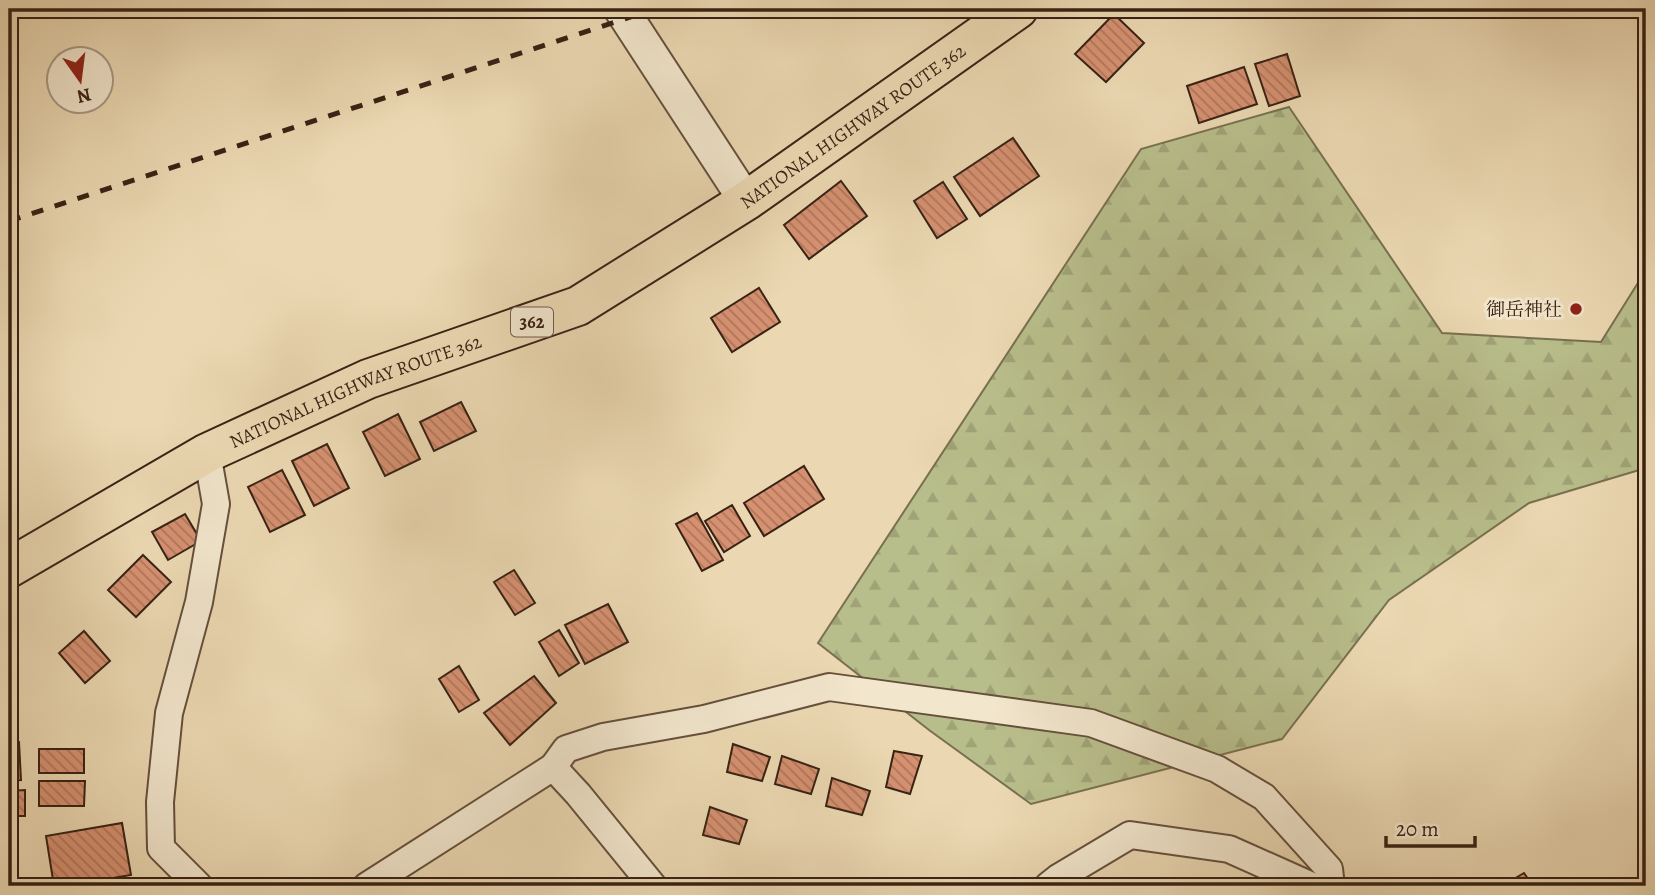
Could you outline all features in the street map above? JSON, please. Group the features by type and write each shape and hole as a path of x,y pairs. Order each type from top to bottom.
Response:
{"highway":[{"name":"NATIONAL HIGHWAY ROUTE 362","path":"9,568 206,453 368,379 578,306 746,201 1018,9"}],"street":[{"path":"621,9 746,201"},
{"path":"199,886 161,848 160,802 169,713 199,602 216,504 206,453"},
{"path":"367,886 553,767 566,750 603,737 704,719 829,687 1091,723 1217,768 1264,797 1329,869 1331,886"},
{"path":"553,767 578,793 653,886"},
{"path":"1048,886 1130,835 1229,849 1312,886"}],"green space":[{"path":"1289,107 1442,333 1601,342 1646,270 1646,468 1529,503 1389,600 1282,739 1031,804 929,730 818,643 1141,149"}],"building":[{"path":"1114,14 1144,43 1106,82 1075,54"},
{"path":"1287,54 1300,96 1269,106 1255,64"},
{"path":"1244,67 1257,104 1199,123 1187,86"},
{"path":"1013,138 1039,176 980,216 954,177"},
{"path":"841,181 867,216 809,259 784,225"},
{"path":"943,182 967,219 937,238 914,201"},
{"path":"759,288 780,322 732,352 711,318"},
{"path":"461,402 476,431 434,451 420,422"},
{"path":"398,414 420,459 385,476 363,432"},
{"path":"327,444 349,488 314,506 292,461"},
{"path":"804,466 824,499 764,536 744,503"},
{"path":"282,470 305,515 270,532 248,487"},
{"path":"732,505 750,536 724,552 705,521"},
{"path":"697,513 723,560 702,571 676,524"},
{"path":"185,514 201,541 168,560 152,532"},
{"path":"143,555 171,582 136,617 108,590"},
{"path":"514,570 535,603 515,615 494,582"},
{"path":"608,604 628,642 585,664 565,625"},
{"path":"559,630 579,663 559,676 539,642"},
{"path":"84,631 110,661 85,683 59,653"},
{"path":"459,666 479,700 459,712 439,679"},
{"path":"534,676 556,703 510,745 484,713"},
{"path":"19,742 21,780 9,781 9,743"},
{"path":"733,744 770,757 762,781 727,772"},
{"path":"39,749 84,749 84,773 39,773"},
{"path":"894,751 922,756 910,794 886,787"},
{"path":"782,756 819,769 811,794 775,784"},
{"path":"832,778 870,791 862,815 826,806"},
{"path":"39,781 85,781 84,806 39,806"},
{"path":"25,790 25,816 9,816 9,791"},
{"path":"710,807 747,820 739,844 703,835"},
{"path":"122,823 131,875 54,886 46,836"},
{"path":"1524,873 1533,886 1502,886"}],"railway":[{"path":"9,221 655,9"}],"place":[{"name":"御岳神社","path":"1576,309"}]}
